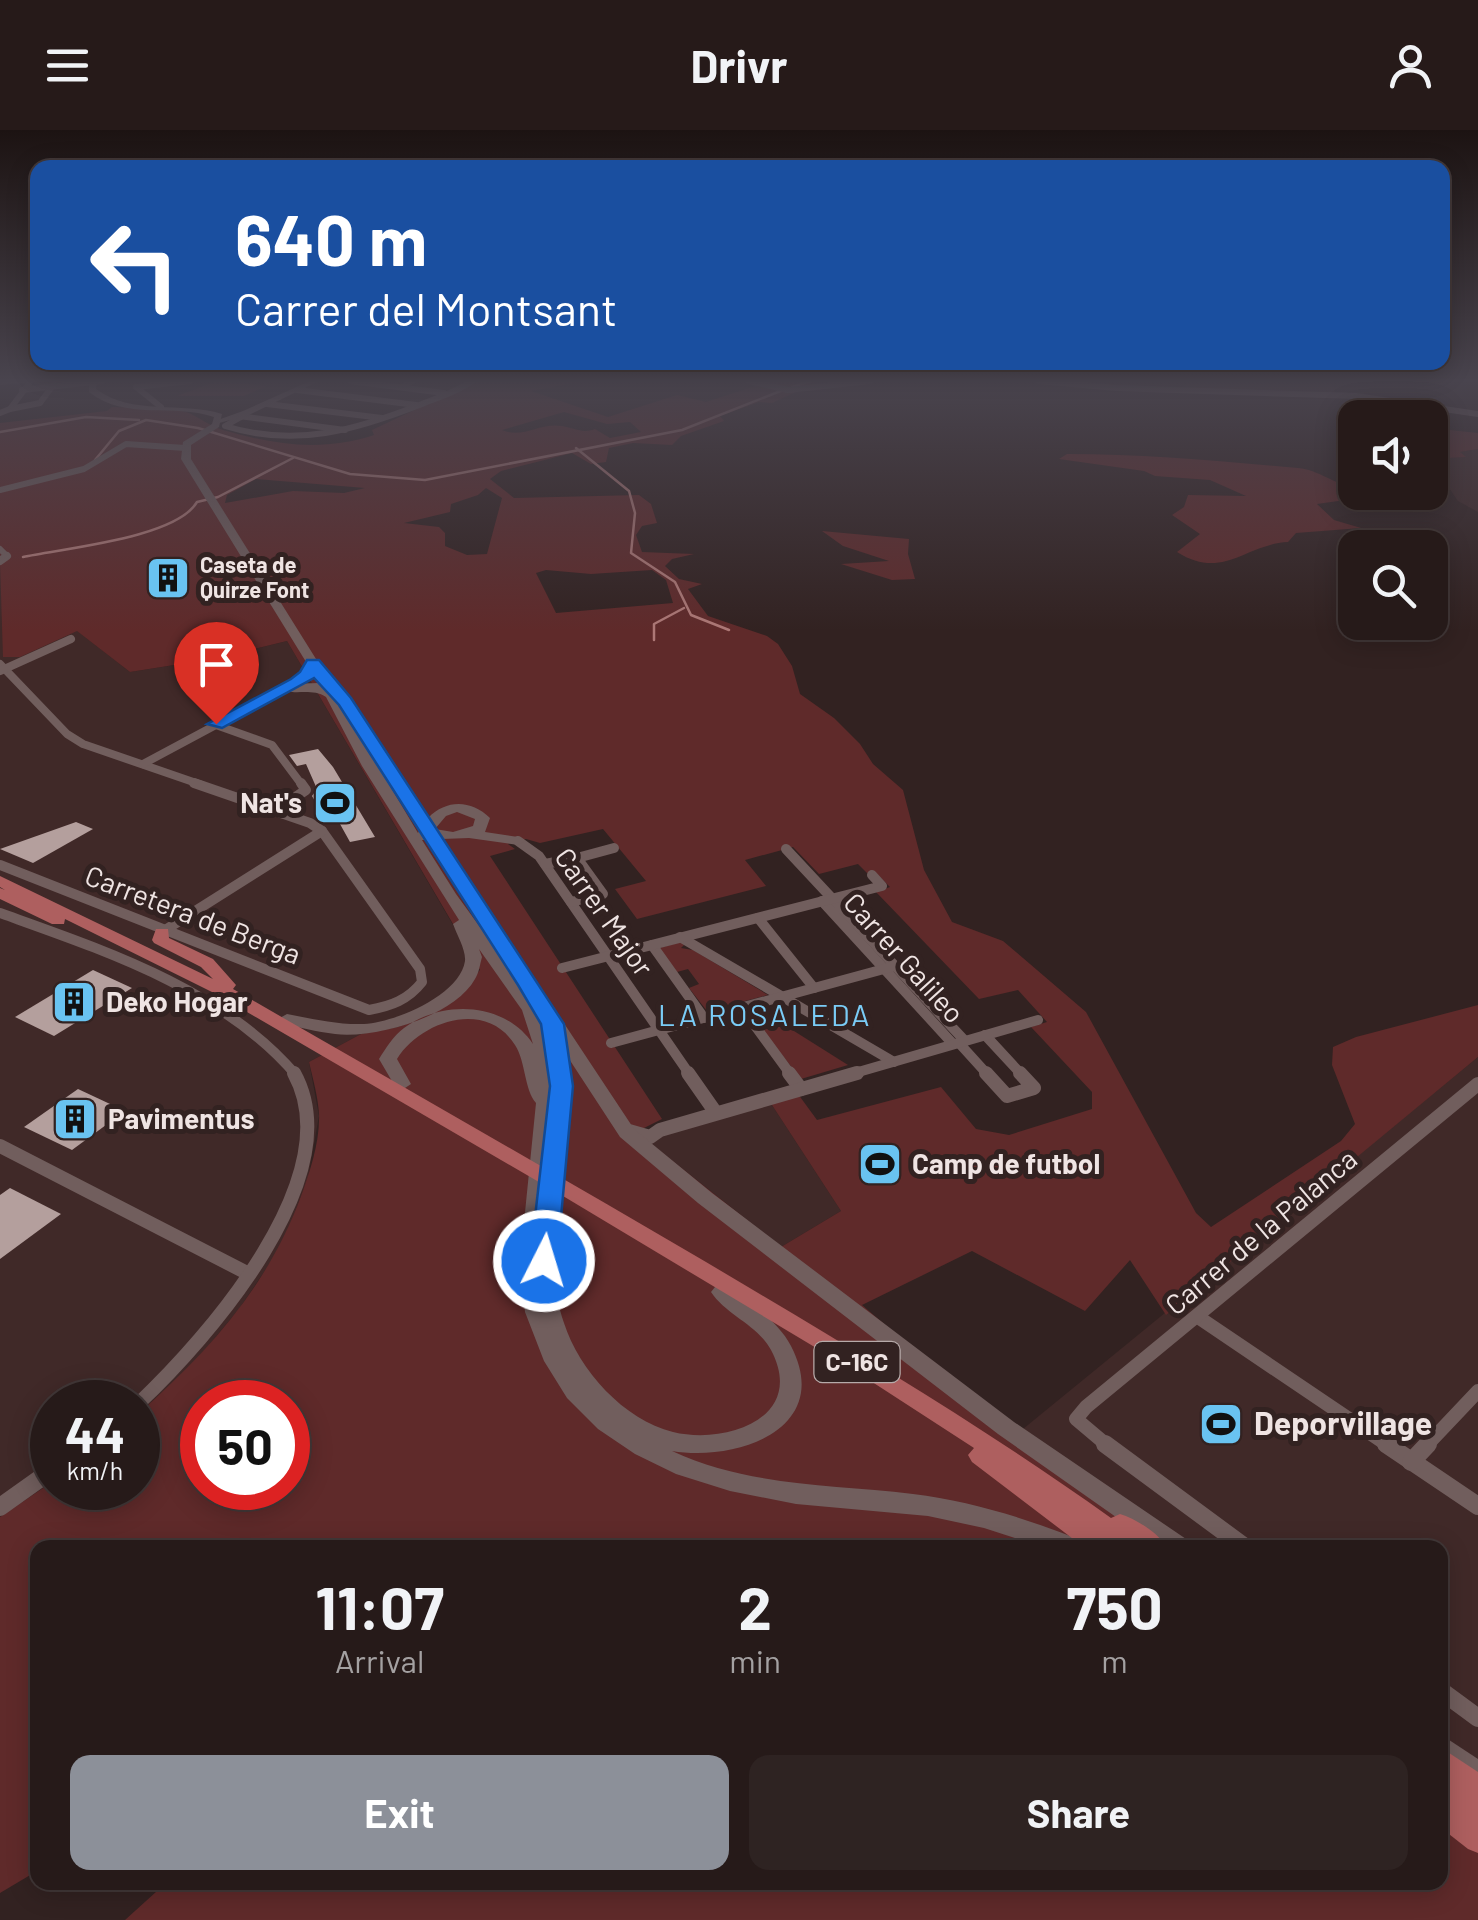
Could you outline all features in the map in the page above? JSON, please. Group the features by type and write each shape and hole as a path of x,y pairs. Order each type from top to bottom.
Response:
{"main road":[{"path":"189,465 328,688 378,780 625,1130 705,1198 1006,1428 1168,1540"},
{"path":"285,688 307,675 313,663"},
{"path":"285,688 320,686 345,702 427,831"},
{"path":"378,780 415,824 427,831 518,841"},
{"path":"402,789 430,807 473,810 490,828 518,841"},
{"path":"455,809 436,814 424,838 531,1010 549,1069 530,1262 536,1324 550,1357 585,1406 611,1428 661,1458 736,1484 926,1506 1020,1526 1054,1540"},
{"path":"287,1019 336,1029 371,1029 442,1002 467,979 474,957 454,886 449,850 463,835 483,825 484,818"},
{"name":"C-16C","path":"0,881 222,990 570,1192 871,1370 1012,1461 1122,1540"},
{"name":"C-16C","path":"0,894 213,994 516,1161"},
{"path":"0,901 36,911"},
{"path":"162,932 160,940 207,963 228,986"},
{"path":"111,934 155,950 287,1019 402,1084 516,1161"},
{"path":"402,1084 388,1059 396,1040 413,1027 445,1017 492,1018 518,1036 539,1083 545,1126"},
{"path":"553,1024 562,1112 548,1211 544,1293 564,1351 603,1401 650,1434 696,1446 744,1440 787,1409 793,1380 781,1347 722,1292"},
{"path":"570,1192 907,1384 1042,1469 1143,1540"},
{"name":"C-16C","path":"570,1192 1002,1469 1094,1540"},
{"path":"1448,1752 1478,1776"},
{"path":"1448,1766 1478,1789"},
{"path":"1448,1785 1478,1808"},
{"path":"1448,1816 1478,1840"}],"street":[{"path":"0,490 92,465"},
{"path":"0,548 3,560"},
{"path":"72,639 2,668 66,734 83,744 322,830"},
{"path":"143,764 285,688"},
{"path":"216,724 272,745 306,790 275,811"},
{"path":"162,932 322,830"},
{"name":"Carretera de Berga","path":"0,865 162,932 369,1010 394,1006 414,994 422,982 420,969 322,830"},
{"name":"Carrer Major","path":"518,841 545,864 716,1113"},
{"path":"545,864 614,848"},
{"name":"Carrer Galileo","path":"786,850 1007,1096 1034,1088 985,1035"},
{"path":"571,902 602,894 577,858"},
{"path":"562,968 882,886 872,875"},
{"path":"0,912 98,951 217,1009 265,1042 298,1076 309,1111 301,1167 275,1232 206,1337 160,1382"},
{"path":"758,918 814,988"},
{"path":"680,938 894,1062"},
{"path":"652,945 704,1018"},
{"path":"611,1043 890,968"},
{"path":"742,1008 800,1089"},
{"path":"625,1130 650,1136 716,1113 1038,1020"},
{"name":"Carrer de la Palanca","path":"1235,1540 1088,1432 1076,1418 1478,1084"},
{"path":"0,1146 249,1274"},
{"path":"1198,1318 1478,1506"},
{"path":"1411,1462 1478,1391"},
{"path":"0,1507 30,1486"},
{"path":"1448,1696 1478,1718"}],"shaded area":[{"path":"0,465 527,465 501,471 490,479 514,498 639,495 651,504 657,523 642,526 636,535 642,552 694,554 672,559 665,566 679,579 702,584 688,589 708,616 767,636 778,644 792,666 800,694 834,718 860,744 873,764 903,790 924,870 952,922 1003,941 1086,1012 1196,1213 1211,1227 1341,1141 1355,1124 1332,1065 1333,1047 1356,1037 1478,1005 1478,1057 1166,1315 1130,1260 1085,1311 972,1251 862,1305 920,1355 1172,1540 30,1540 30,1875 0,1893 0,1517 30,1497 30,1510 160,1510 160,1393 234,1315 287,1229 314,1156 319,1125 309,1062 361,1034 398,1027 441,1009 459,996 480,970 287,641 212,659 130,672 77,631 20,657 3,657 0,563 6,561 0,559","holes":["256,479 365,488 344,493 293,491 225,503 227,495","486,488 502,498 487,554 467,555 445,546 445,533 439,527 404,523 450,512 451,504 478,495","546,570 591,574 652,570 666,580 673,603 556,613 536,573","603,829 646,881 615,889 637,919 766,886 745,860 793,847 819,874 858,864 867,873 875,872 890,887 876,892 979,999 1018,990 1047,1022 1031,1027 1092,1092 1092,1109 1009,1135 976,1129 941,1087 817,1120 798,1094 770,1102 841,1211 781,1247 636,1132 662,1119 490,856 515,849 508,844 526,839 540,843"]},
{"path":"1098,465 1298,468 1338,482 1338,501 1317,504 1334,520 1361,528 1296,533 1288,542 1234,559 1208,563 1193,560 1177,552 1200,534 1172,515 1184,507 1188,495 1246,496 1210,480 1155,476"},
{"path":"1448,465 1478,465 1478,512 1458,501 1448,486"},
{"path":"822,531 909,539 908,554 915,579 892,580 841,564 889,561 843,546"},
{"path":"0,559 9,561 56,614 130,672 212,659 287,641 480,971 459,996 441,1009 398,1027 361,1034 309,1062 319,1116 308,1177 283,1244 239,1309 189,1369 160,1395 160,1380 30,1380 30,1497 0,1517"},
{"path":"681,942 681,948 693,950 768,995 707,1011 689,988 699,984 688,969 677,972 659,948"},
{"path":"759,1009 848,1065 801,1079 748,1012"},
{"path":"1478,1057 1478,1771 1448,1749 1448,1540 1173,1540 1023,1429"},
{"path":"770,1102 841,1211 781,1247 650,1143 668,1131"},
{"path":"1448,1749 1478,1771 1478,1920 125,1920 158,1890 1448,1890"}],"building":[{"name":"Nat's","path":"318,749 375,837 350,842 335,815 324,817 312,796 317,789 306,764 297,766 289,755"},
{"path":"76,822 93,829 33,863 0,849"},
{"name":"Deko Hogar","path":"93,970 132,988 54,1036 15,1017"},
{"name":"Pavimentus","path":"78,1089 125,1111 72,1150 24,1127"},
{"path":"10,1188 61,1214 0,1259 0,1195"}],"waterway":[{"path":"23,557 118,540 167,525 197,502 218,497 280,465"},
{"path":"319,465 350,474 425,480 504,465"},
{"path":"596,465 629,491 635,513 631,553 675,582 691,615 729,630"},
{"path":"654,640 654,624 684,608"}],"place":[{"name":"Caseta de Quirze Font","path":"168,578"},
{"name":"Nat's","path":"335,803"},
{"name":"Deko Hogar","path":"74,1002"},
{"name":"Pavimentus","path":"75,1119"},
{"name":"Camp de futbol","path":"880,1164"},
{"name":"Deporvillage","path":"1221,1424"}],"district":[{"name":"LA ROSALEDA","path":"765,1016"}],"route":[{"path":"216,724 296,682 312,670 313,663 345,702 530,985 553,1024 562,1086 544,1261"}]}
